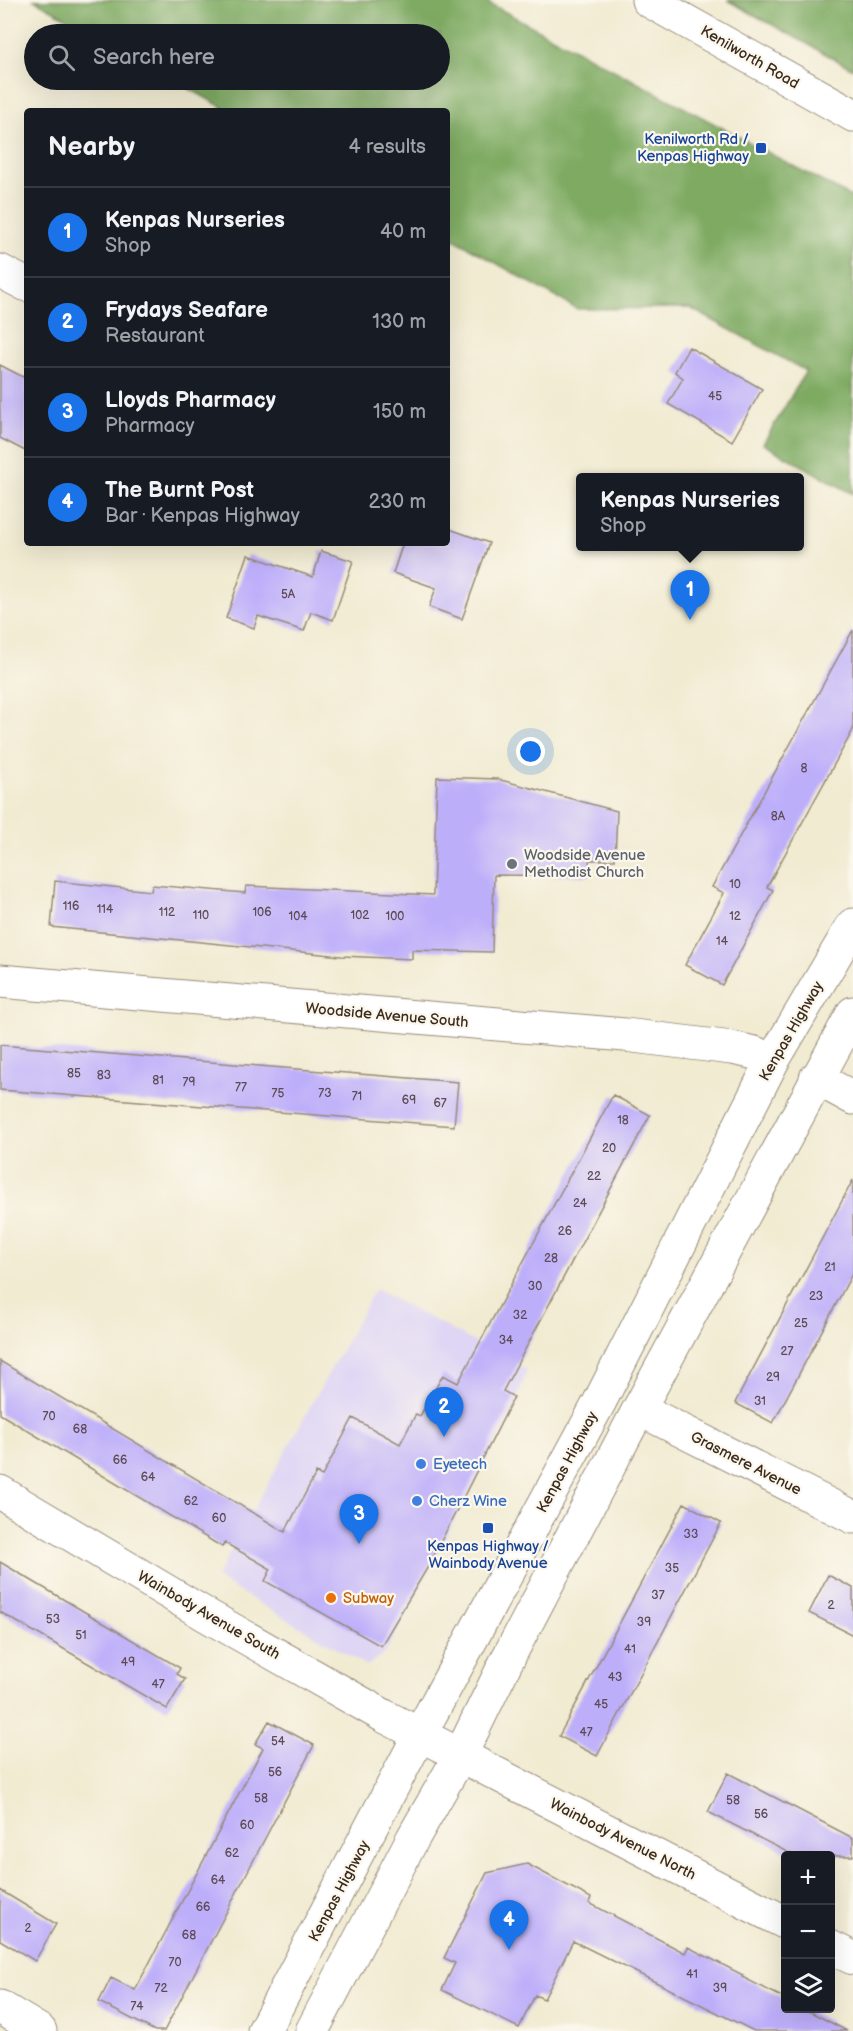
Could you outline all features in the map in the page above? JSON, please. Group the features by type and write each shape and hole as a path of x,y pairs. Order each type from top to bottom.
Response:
{"main road":[{"name":"Kenilworth Road","path":"648,0 853,115"},
{"path":"0,271 24,283"},
{"name":"Kenpas Highway","path":"264,2031 420,1734 599,1403 772,1062 853,925"},
{"name":"Woodside Avenue South","path":"0,981 625,1035 732,1048 755,1053 772,1062"},
{"path":"312,2031 413,1838 461,1754 506,1662 639,1409 853,1013"},
{"path":"816,1078 853,1098"},
{"name":"Grasmere Avenue","path":"639,1409 853,1517"},
{"name":"Wainbody Avenue South","path":"0,1492 218,1622 420,1734 461,1754"},
{"name":"Wainbody Avenue North","path":"461,1754 781,1920"},
{"path":"835,1949 853,1958"},
{"path":"0,2007 40,2031"}],"shaded area":[{"path":"375,1289 527,1370 516,1403 386,1652 367,1666 216,1578"}],"green space":[{"path":"34,0 483,0 853,198 853,494 763,444 806,371 690,308 577,309 450,237 450,108 224,108 192,90 450,90 450,24 77,24"},
{"path":"727,0 853,0 853,69"}],"building":[{"path":"689,347 762,389 732,441 668,404 683,378 675,372"},
{"path":"0,365 24,377 24,450 0,438"},
{"path":"450,529 489,543 462,619 429,607 436,588 393,573 402,546 450,546"},
{"path":"321,551 353,561 333,620 311,612 304,631 258,616 254,628 226,618 248,555 313,577"},
{"path":"853,630 853,730 767,887 773,890 722,985 685,965 724,893 712,887"},
{"path":"437,777 497,779 617,811 615,860 589,860 589,876 494,875 492,952 412,950 412,959 341,956 51,927 55,881 151,891 152,885 245,893 246,886 433,895"},
{"path":"0,1045 458,1082 454,1126 0,1090"},
{"path":"613,1095 650,1115 503,1391 514,1397 429,1565 381,1646 265,1581 271,1569 225,1543 222,1547 0,1414 0,1361 285,1532 316,1473 322,1476 353,1418 400,1444 416,1414 420,1416 443,1375 458,1383"},
{"path":"853,1180 853,1272 773,1423 735,1403"},
{"path":"684,1503 721,1523 597,1756 559,1736"},
{"path":"0,1562 180,1668 177,1674 185,1679 167,1709 0,1612"},
{"path":"828,1575 853,1588 853,1635 809,1613"},
{"path":"269,1721 314,1745 164,2031 155,2031 99,2002 111,1978 135,1990 263,1748 255,1744"},
{"path":"728,1773 853,1838 853,1856 835,1856 835,1851 785,1851 708,1812"},
{"path":"527,1864 591,1898 589,1903 685,1953 688,1947 781,1996 781,2013 813,2013 847,2031 754,2031 573,1941 544,1999 535,1995 519,2028 442,1990 455,1963 444,1958 487,1873"},
{"path":"0,1890 56,1924 35,1961 0,1940"}],"place":[{"name":"Kenilworth Rd / Kenpas Highway","path":"761,148"},
{"name":"Kenpas Nurseries","path":"690,620"},
{"name":"Woodside Avenue Methodist Church","path":"512,864"},
{"name":"Frydays Seafare","path":"444,1437"},
{"name":"Eyetech","path":"421,1464"},
{"name":"Cherz Wine","path":"417,1501"},
{"name":"Kenpas Highway / Wainbody Avenue","path":"488,1528"},
{"name":"Lloyds Pharmacy","path":"359,1544"},
{"name":"Subway","path":"331,1598"},
{"name":"The Burnt Post","path":"509,1950"}]}
